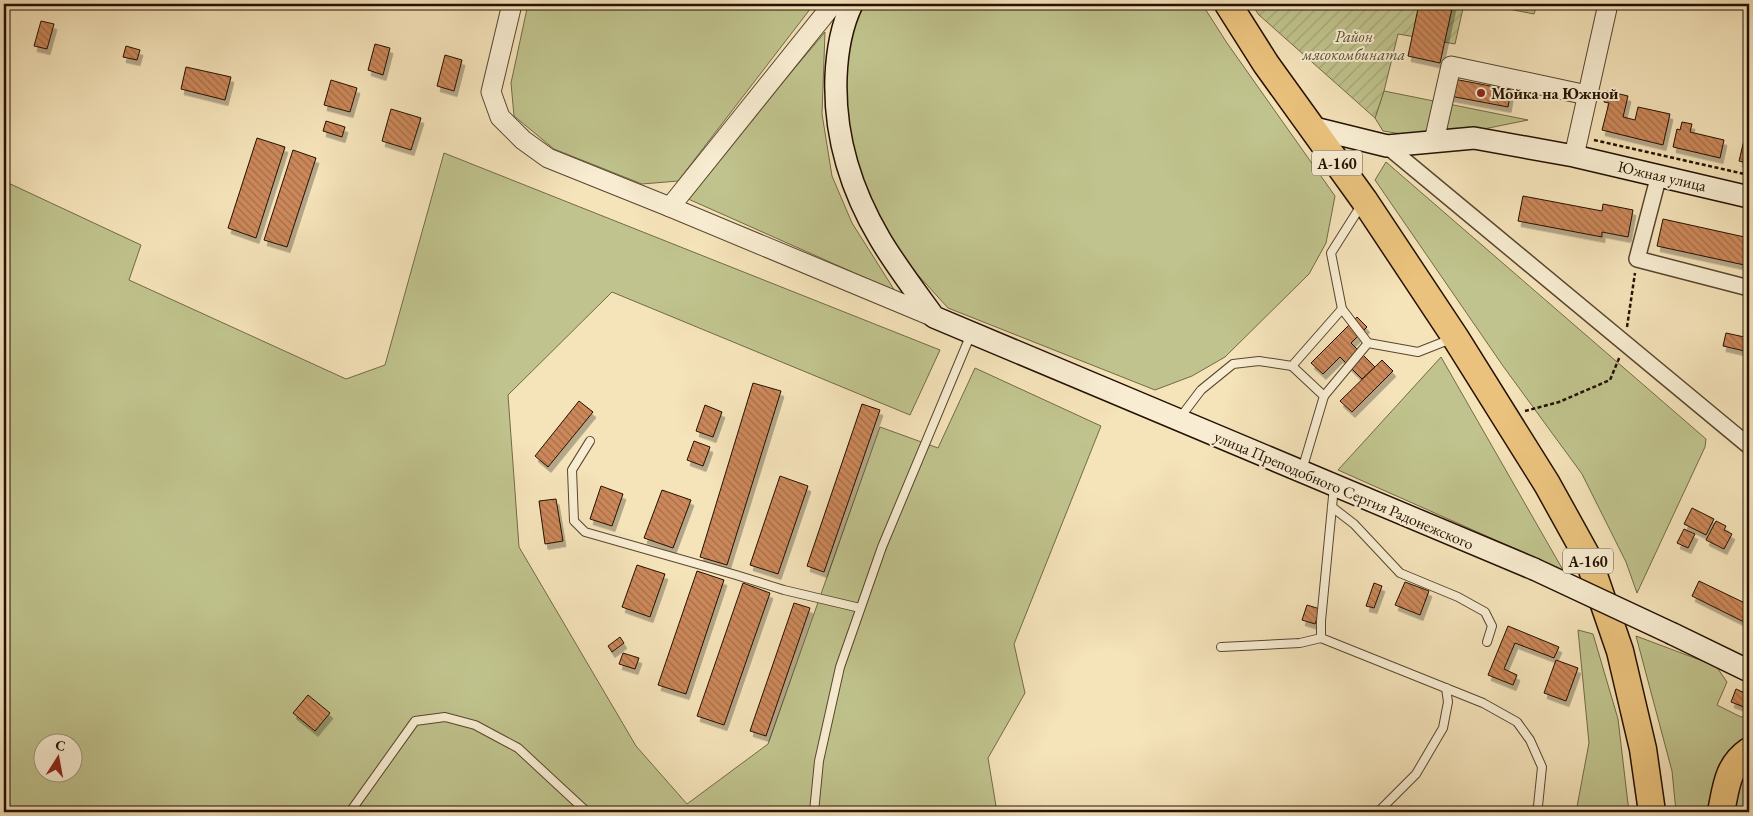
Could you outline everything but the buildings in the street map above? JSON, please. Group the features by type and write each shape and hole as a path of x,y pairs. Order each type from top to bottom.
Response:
{"highway":[{"name":"А-160","path":"1228,4 1266,64 1364,200 1455,337 1548,484 1588,558 1620,652 1643,749 1652,812"},
{"path":"1721,812 1727,779 1740,757 1749,751"}],"main road":[{"path":"852,4 839,41 836,68 835,101 840,142 856,192 880,240 934,317"},
{"path":"1216,4 1266,64"},
{"name":"Южная улица","path":"1310,127 1387,146 1474,138 1576,146 1659,176 1749,197"},
{"name":"улица Преподобного Сергия Радонежского","path":"934,317 1534,569 1749,671"}],"street":[{"path":"512,4 491,92 500,117 523,140 548,158 670,206 934,317"},
{"path":"670,206 834,4"},
{"path":"820,21 839,4"},
{"path":"1576,146 1608,4"},
{"path":"1434,141 1452,66 1588,95"},
{"path":"1387,146 1749,446"},
{"path":"1659,176 1637,259 1749,288"}],"lane":[{"path":"1364,200 1332,253 1342,309 1368,343 1418,352 1455,337"},
{"path":"1292,366 1342,309"},
{"path":"814,812 819,761 840,667 882,547 971,334"},
{"path":"1301,472 1324,396 1368,343"},
{"path":"1177,420 1201,390 1233,364 1259,361 1292,366 1324,396"},
{"path":"590,442 572,470 574,521 585,532 784,590 860,608"},
{"path":"1322,638 1321,621 1334,486"},
{"path":"1332,507 1354,524 1400,573 1458,597 1485,612 1492,626 1487,642"},
{"path":"1221,647 1300,643 1322,638 1483,703 1517,722 1530,740 1542,767 1538,806 1535,812"},
{"path":"1378,812 1416,774 1443,728 1448,702 1446,688"},
{"path":"350,812 415,721 444,717 475,725 518,748 587,812"}],"path":[{"path":"1576,146 1749,175"},
{"path":"1505,416 1559,402 1610,380 1625,343 1637,259"}],"green space":[{"path":"528,4 814,4 678,181 642,184 554,149 514,116 511,83"},
{"path":"861,4 1202,4 1227,43 1335,196 1326,243 1309,274 1225,357 1192,376 1155,390 948,308 906,262 858,176 844,99 850,29"},
{"name":"Район мясокомбината","path":"1251,4 1464,4 1455,44 1398,34 1384,91 1375,118 1259,15"},
{"path":"1483,4 1537,4 1534,14"},
{"path":"825,32 822,114 832,176 852,223 895,291 686,198"},
{"path":"1384,91 1528,120 1469,132 1414,136 1383,131 1375,118"},
{"path":"444,153 940,350 910,415 612,292 508,395 519,547 636,746 687,804 768,744 880,427 938,448 975,368 1101,426 1014,644 1025,693 988,758 997,812 4,812 4,181 141,245 129,280 346,379 385,365"},
{"path":"1386,162 1706,439 1705,447 1637,593 1626,562 1582,474 1503,366 1375,180"},
{"path":"1441,357 1563,570 1338,470"},
{"path":"1578,630 1593,634 1618,719 1629,812 1576,812 1589,743"},
{"path":"1636,636 1716,666 1727,682 1717,705 1741,717 1749,715 1749,739 1711,812 1676,812 1672,771"},
{"path":"1749,764 1749,812 1730,812 1733,798"}],"place":[{"name":"Мойка на Южной","path":"1481,93"}]}
